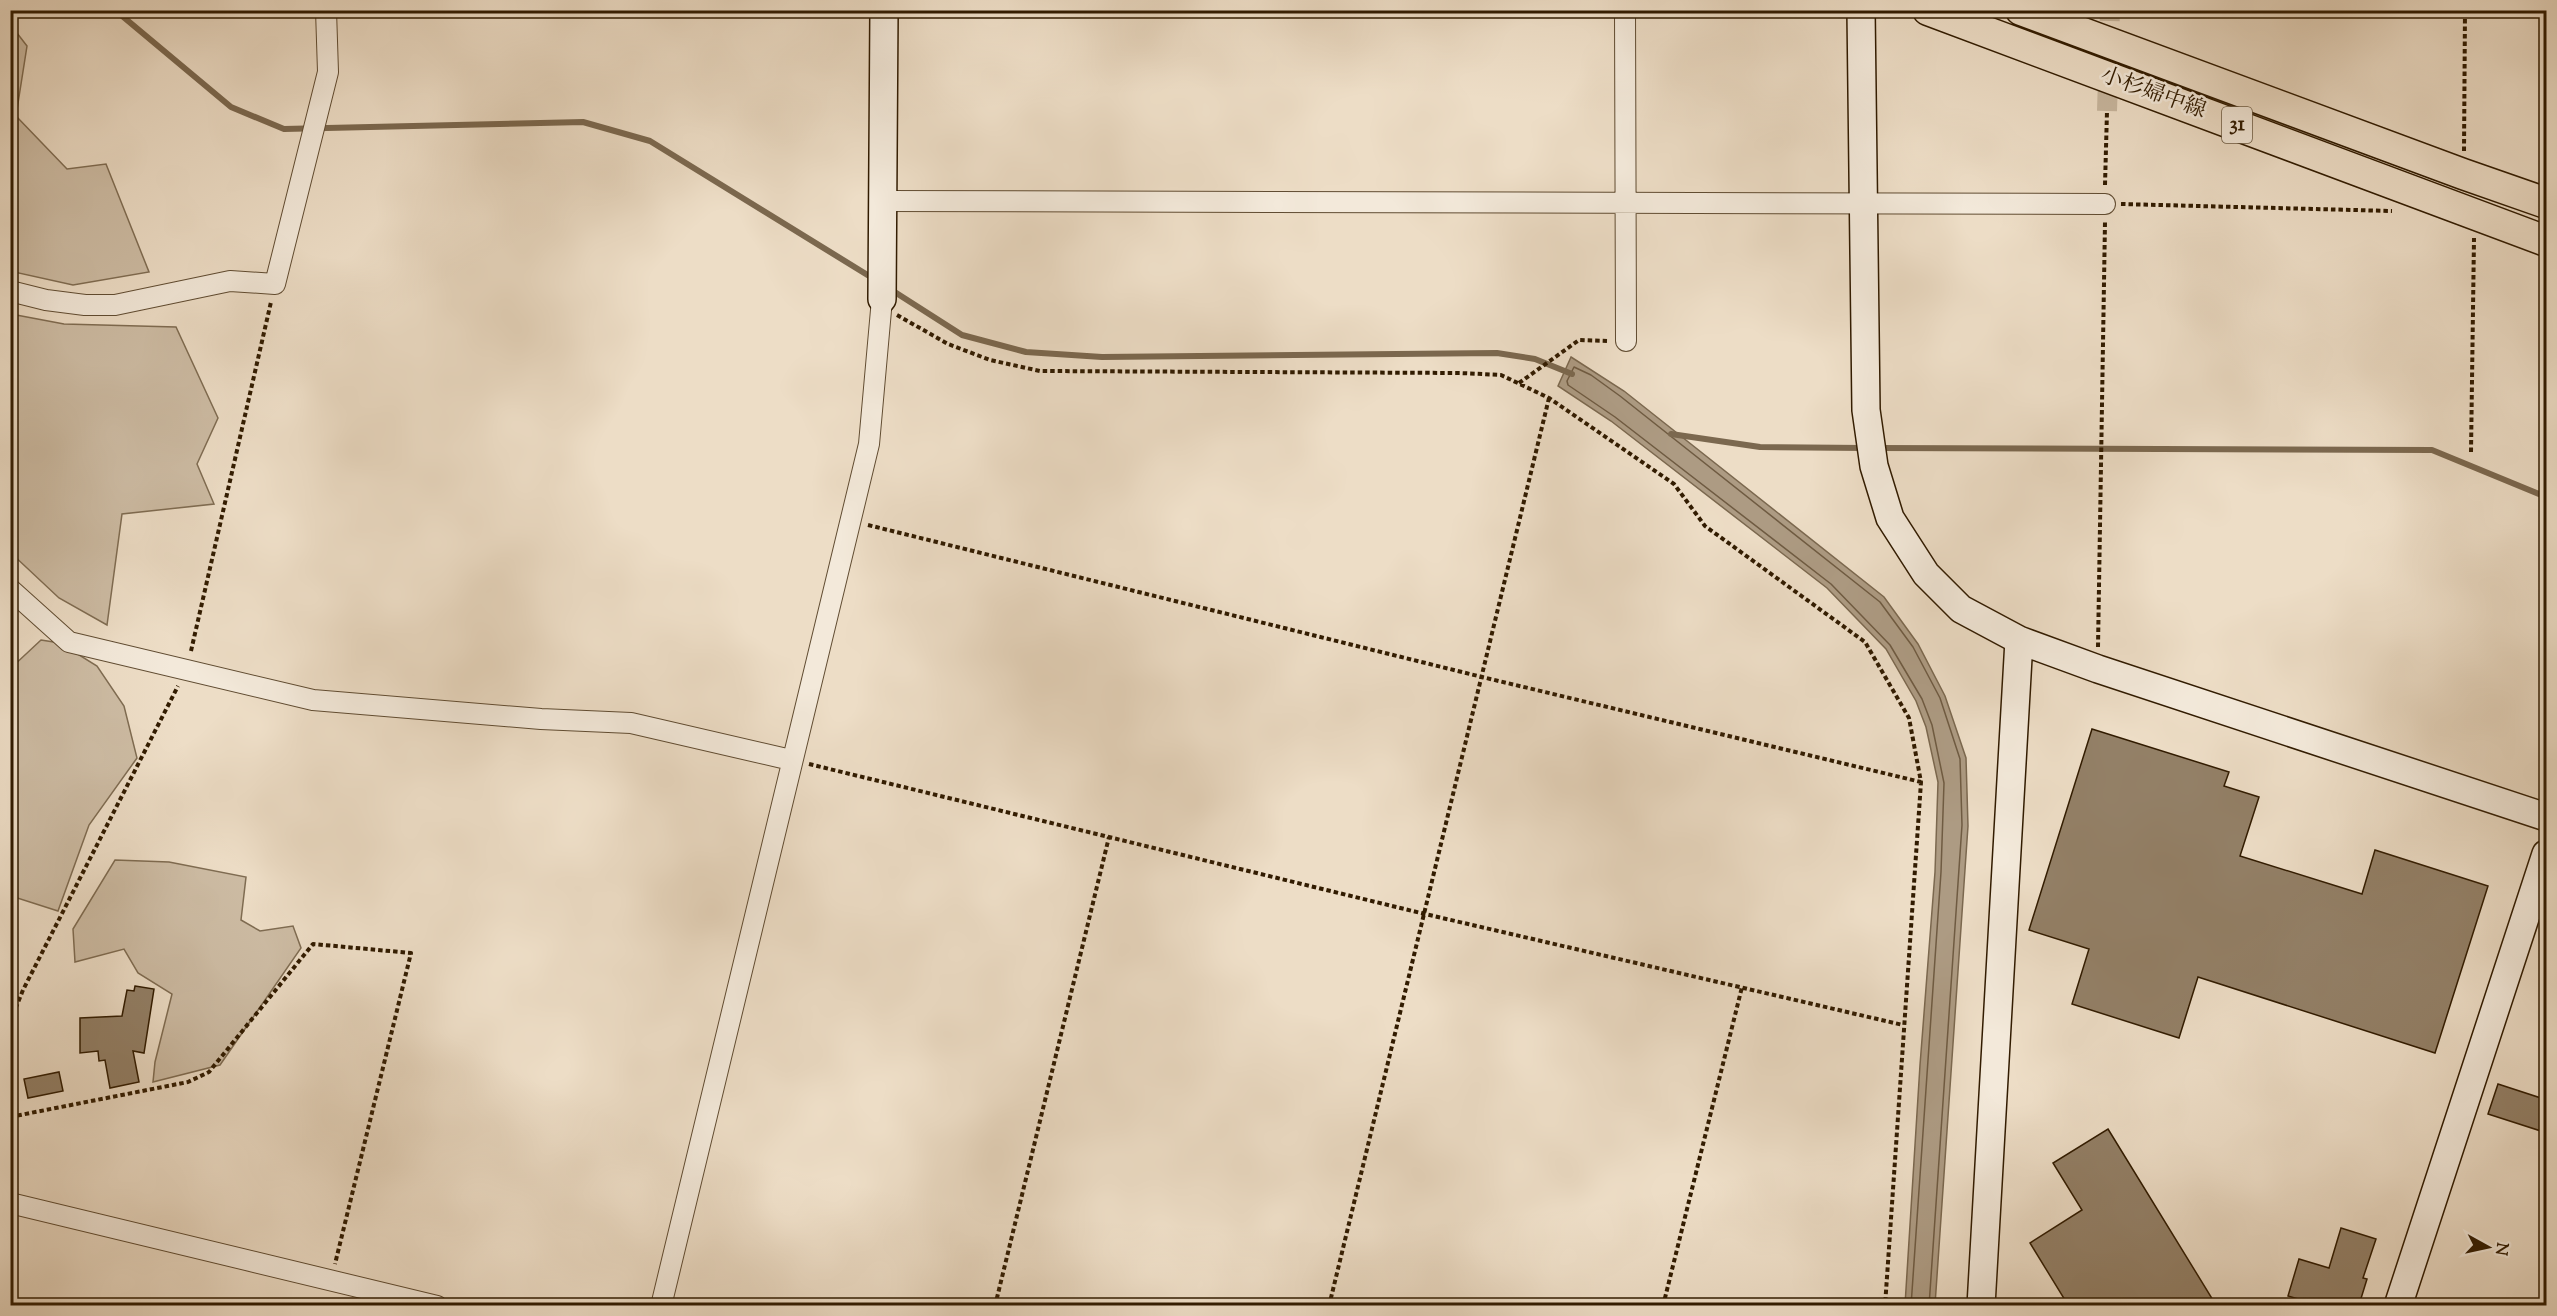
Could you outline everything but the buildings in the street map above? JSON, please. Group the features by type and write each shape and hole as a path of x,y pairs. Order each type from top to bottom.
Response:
{"main road":[{"name":"小杉婦中線","path":"1928,10 2547,241"},
{"name":"小杉婦中線","path":"2021,10 2547,203"}],"street":[{"path":"10,291 46,300 85,305 115,305 230,281 275,284 328,72 326,10"},
{"path":"661,1305 869,444 882,303 884,10"},
{"path":"1624,10 1626,341"},
{"path":"1862,10 1862,202 1866,410 1874,466 1890,518 1926,574 1961,609 2019,640 2098,669 2547,818"},
{"path":"882,201 2105,204"},
{"path":"10,589 69,642 313,700 541,719 631,723 791,760"},
{"path":"1981,1305 2019,640"},
{"path":"2398,1305 2547,854"},
{"path":"10,1203 437,1305"}],"path":[{"path":"2463,174 2465,10"},
{"path":"2098,669 2107,111"},
{"path":"2105,204 2400,211"},
{"path":"2470,452 2474,213"},
{"path":"882,303 948,344 990,360 1040,371 1501,375 1549,398 1674,484 1705,526 1865,642 1909,718 1921,782 1885,1305"},
{"path":"1519,383 1579,340 1626,341"},
{"path":"1329,1305 1549,398"},
{"path":"850,520 1482,677 1921,782"},
{"path":"791,760 1425,914 1903,1025"},
{"path":"995,1305 1109,837"},
{"path":"10,1117 188,1082 209,1072 313,944 411,953 331,1280"},
{"path":"1663,1305 1742,987"}],"shaded area":[{"path":"10,24 27,46 16,116 67,169 106,164 149,272 73,285 14,272 10,209"},
{"path":"11,314 64,324 176,327 218,418 197,464 214,504 122,514 107,625 59,598 11,553"},
{"path":"41,640 60,643 97,666 124,706 137,758 89,825 58,911 11,896 11,668"},
{"path":"115,860 169,862 246,877 241,920 260,931 293,926 301,948 220,1065 153,1082 155,1062 172,994 138,973 124,949 75,962 73,929"}],"water":[{"path":"1571,357 1624,391 1884,597 1918,644 1945,696 1966,758 1968,826 1935,1305 1905,1305 1935,872 1938,782 1926,727 1916,701 1886,649 1827,588 1611,421 1558,386"}],"waterway":[{"path":"115,10 231,107 284,129 583,122 650,141 874,279"},
{"path":"890,289 962,335 1026,352 1102,357 1497,353 1535,359 1572,374"},
{"path":"1671,434 1760,447 1864,448"},
{"path":"1877,448 2432,450 2546,497"}],"tunnel":[{"path":"2107,111 2110,10"}]}
